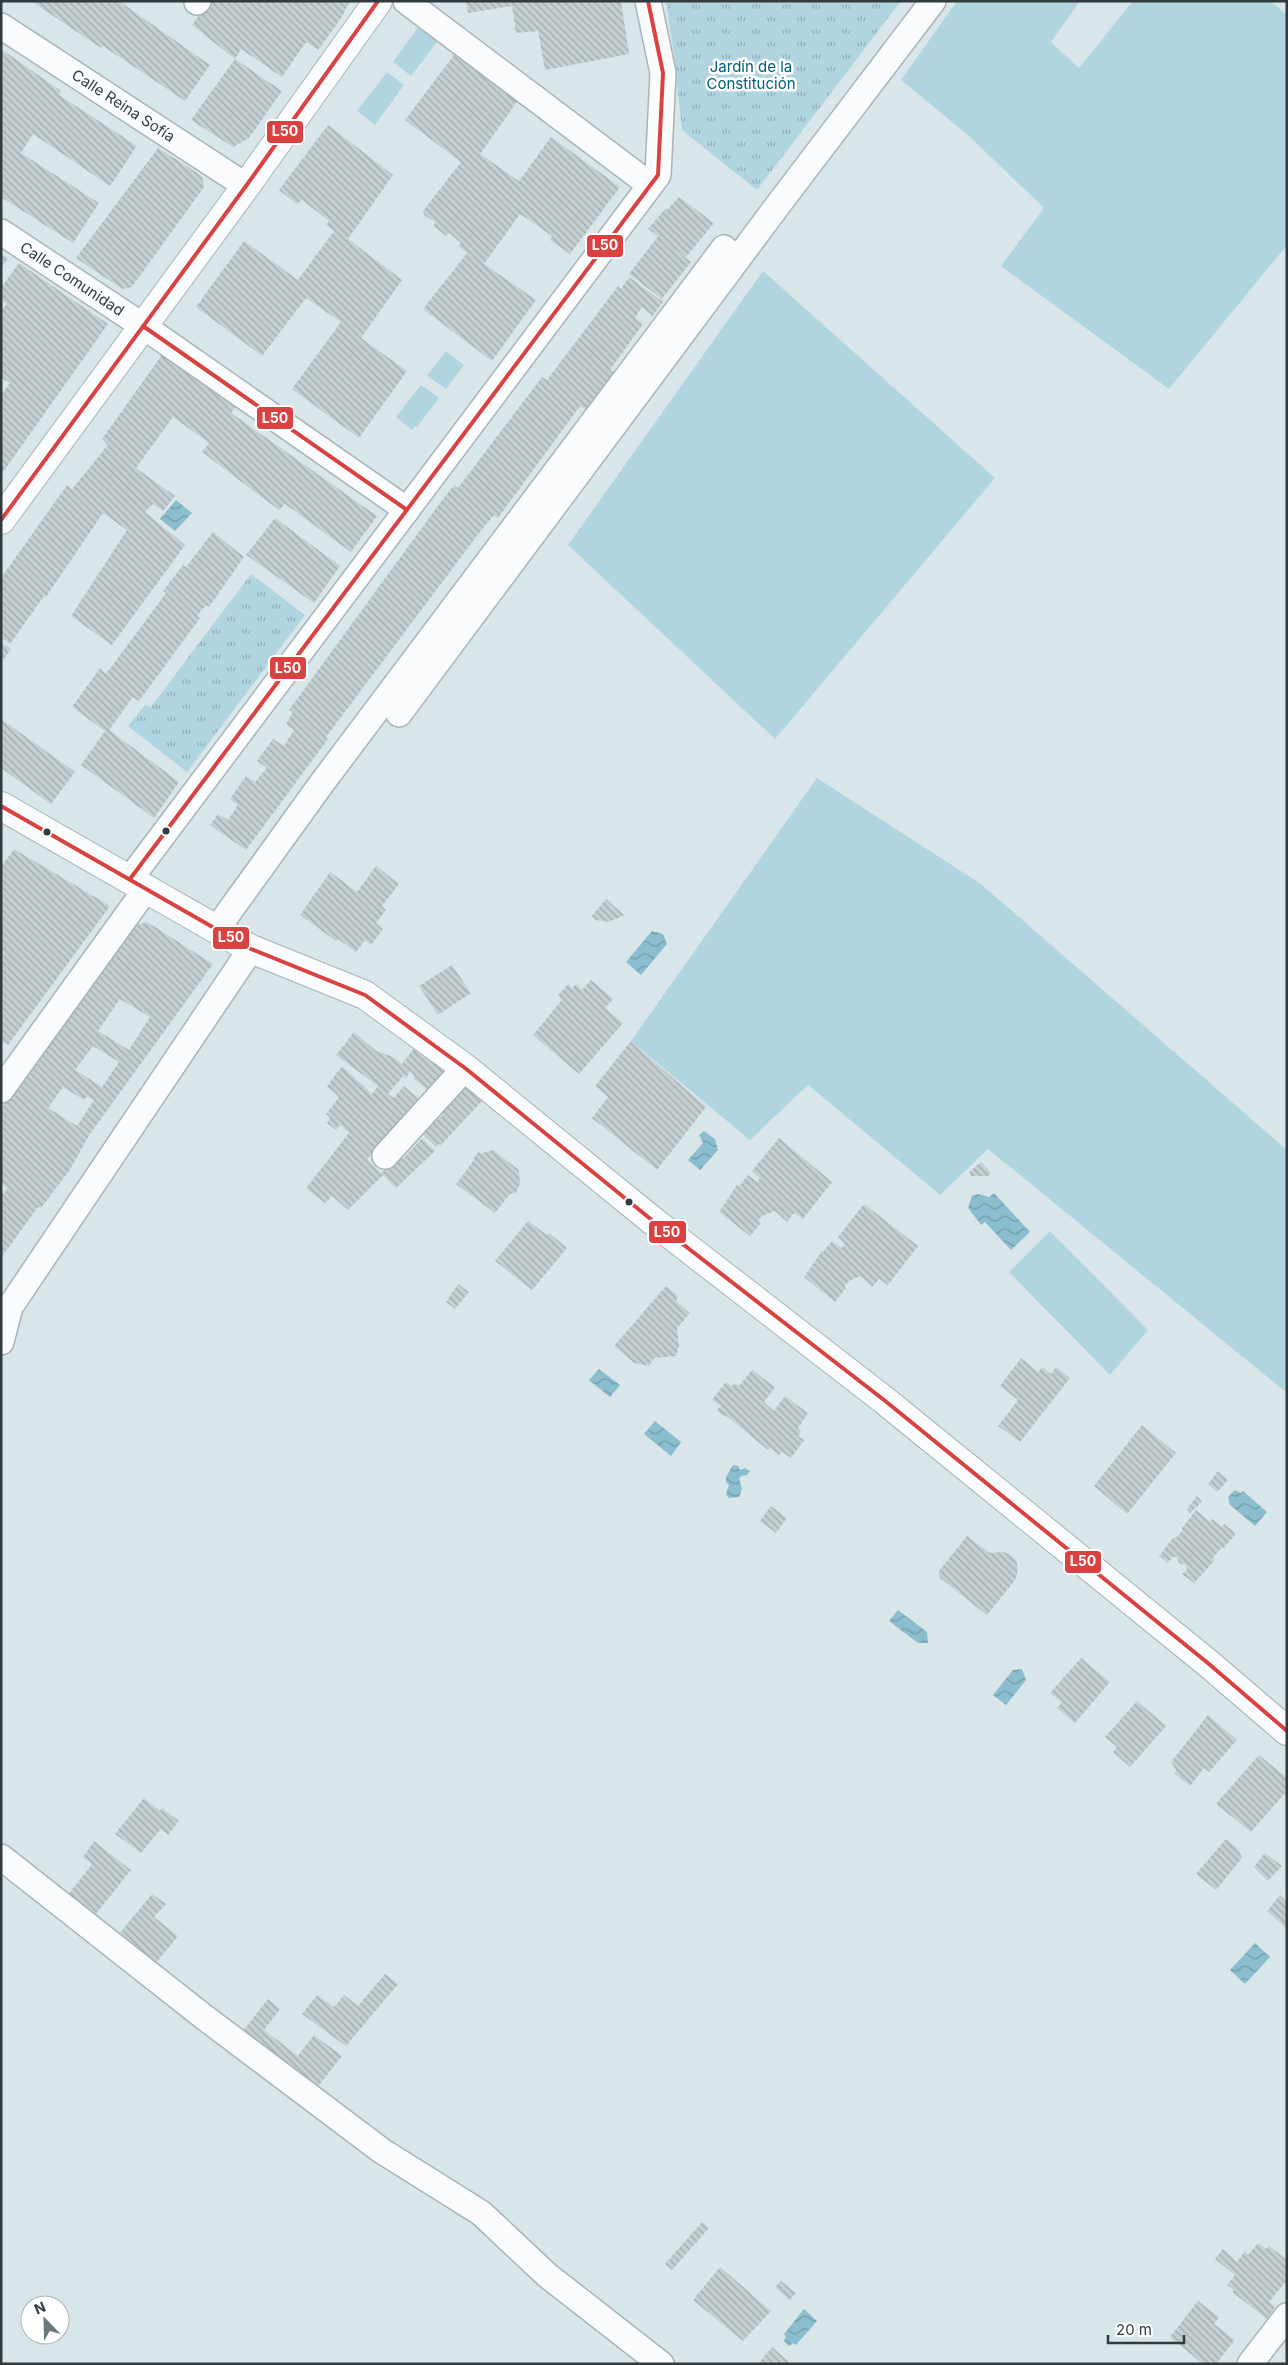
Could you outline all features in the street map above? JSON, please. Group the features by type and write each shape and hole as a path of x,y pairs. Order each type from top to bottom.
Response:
{"street":[{"path":"1,520 246,186 378,1"},
{"path":"406,1 650,185"},
{"path":"1,1090 138,884 490,396 658,174 663,73 648,1"},
{"path":"399,714 778,204 934,1"},
{"name":"Calle Reina Sofía","path":"1,26 246,186"},
{"name":"Calle Comunidad","path":"1,232 143,326 407,510"},
{"path":"216,930 322,783 724,248"},
{"path":"1,806 250,949 365,995 465,1068 653,1221 900,1412 1209,1664 1287,1731"},
{"path":"1,1342 10,1307 250,949"},
{"path":"385,1156 465,1068"},
{"path":"1,1857 204,2017 382,2151 481,2213 547,2275 661,2364"},
{"path":"1250,2364 1287,2316"}],"green space":[{"name":"Jardín de la Constitución","path":"666,1 901,1 757,190 682,130"},
{"path":"957,1 1080,1 1051,42 1079,68 1133,1 1270,1 1287,15 1287,245 1169,389 1001,266 1044,208 969,136 901,80"},
{"path":"419,26 438,41 411,76 393,62"},
{"path":"387,72 404,85 375,125 357,111"},
{"path":"763,271 995,478 775,739 568,545"},
{"path":"446,351 464,365 446,389 427,376"},
{"path":"421,385 439,398 417,427 415,426 412,430 396,417"},
{"path":"251,574 305,615 187,772 128,726 145,705 151,707"},
{"path":"817,778 981,884 1287,1150 1287,1393 988,1149 940,1195 808,1085 750,1140 631,1041"},
{"path":"1050,1231 1148,1330 1110,1375 1009,1272"}],"water":[{"path":"176,500 192,513 175,531 160,519"},
{"path":"652,931 663,934 667,944 641,975 626,962"},
{"path":"704,1131 715,1139 718,1150 700,1170 688,1160 703,1143 699,1135"},
{"path":"994,1193 1030,1232 1011,1250 985,1222 981,1225 968,1208 972,1196 978,1194 989,1197"},
{"path":"599,1369 620,1385 610,1397 589,1380"},
{"path":"655,1421 681,1442 671,1456 644,1434"},
{"path":"733,1465 738,1466 740,1470 745,1468 750,1471 739,1479 742,1489 739,1497 729,1498 726,1494 729,1485 726,1482 726,1477"},
{"path":"1235,1490 1241,1493 1243,1491 1267,1512 1255,1526 1230,1505 1228,1497"},
{"path":"898,1610 927,1632 928,1643 918,1643 889,1621"},
{"path":"1022,1669 1026,1680 1006,1705 993,1695 1013,1670"},
{"path":"1255,1943 1270,1957 1245,1984 1230,1970"},
{"path":"804,2309 817,2321 796,2345 793,2343 789,2346 784,2341 786,2337 784,2334"}],"building":[{"path":"31,1 119,1 210,65 185,101"},
{"path":"209,1 350,1 340,20 318,50 306,42 282,77 241,49 235,59 192,25"},
{"path":"466,1 621,1 629,54 545,70 538,31 516,33 512,6 468,13"},
{"path":"1,49 61,91 59,95 137,146 110,186 33,134 21,153 99,203 73,243 1,197"},
{"path":"457,51 519,99 480,154 519,181 551,137 620,187 570,254 550,240 552,236 520,214 484,264 536,300 492,361 423,309 467,253 458,246 461,243 449,233 446,236 434,226 435,222 424,215 423,211 461,162 405,120"},
{"path":"235,59 282,91 249,138 233,147 191,120"},
{"path":"328,125 393,175 348,239 402,280 361,338 407,371 359,438 292,389 341,322 306,298 262,356 196,307 244,241 298,280 334,231 326,225 329,221 302,200 297,204 279,190"},
{"path":"158,148 202,176 204,187 132,287 122,289 76,258"},
{"path":"679,197 714,223 686,257 674,249 691,262 662,299 629,274 658,236 648,229 665,209 667,210"},
{"path":"1,254 8,258 1,268"},
{"path":"19,263 108,324 1,475 1,395 10,383 1,378 1,310 7,304 1,300 1,288"},
{"path":"629,277 663,302 653,316 642,307 635,318 643,324 610,370 615,373 586,410 580,406 498,518 494,515 479,533 326,737 328,739 246,850 210,825 218,814 228,820 238,805 230,799 246,776 255,782 267,768 257,761 273,739 284,746 294,730 286,724 293,712 289,710 440,503 454,485 458,488 542,377 547,380 618,286 621,289"},
{"path":"164,352 237,405 231,413 377,516 351,552 285,504 279,510 202,452 209,443 173,417 136,468 175,496 163,511 153,504 145,512 185,545 112,645 71,616 127,530 103,513 46,597 44,596 10,644 1,638 1,578 67,485 72,489 108,445 102,439"},
{"path":"275,518 340,566 314,603 246,555"},
{"path":"213,532 244,557 209,607 206,605 197,616 200,618 139,701 133,697 109,730 179,782 154,818 81,765 105,731 72,707 100,668 106,674 166,593 163,591 183,565 186,567"},
{"path":"1,642 11,649 1,663"},
{"path":"1,719 75,772 51,804 1,768"},
{"path":"14,849 110,906 8,1045 1,1041 1,956 4,953 1,952 1,867"},
{"path":"376,866 399,884 382,906 386,910 376,923 383,929 371,945 365,940 356,952 338,939 336,941 300,915 330,872 357,892"},
{"path":"606,899 624,915 609,922 596,920 591,917"},
{"path":"147,922 213,964 90,1134 69,1171 41,1208 38,1207 1,1258 1,1196 8,1188 1,1183 1,1108 133,926","holes":["120,999 150,1017 129,1050 98,1031","93,1046 119,1062 102,1087 75,1070","63,1087 84,1100 87,1096 94,1100 77,1126 48,1108"]},
{"path":"452,965 471,993 438,1015 419,986"},
{"path":"591,980 613,999 605,1008 623,1023 579,1074 533,1035 562,1000 558,995 568,984 572,988 576,984 582,990"},
{"path":"354,1032 376,1051 393,1057 402,1064 419,1042 449,1065 428,1090 414,1079 415,1077 410,1071 406,1078 403,1076 388,1094 394,1098 404,1086 420,1100 367,1159 381,1173 400,1155 403,1159 422,1138 435,1151 396,1188 383,1175 348,1210 332,1196 325,1203 306,1188 349,1133 340,1125 336,1130 327,1123 330,1118 326,1114 339,1097 327,1086 342,1066 372,1094 378,1086 336,1055"},
{"path":"631,1041 706,1107 657,1170 592,1118 608,1097 595,1086"},
{"path":"465,1083 484,1099 441,1145 439,1144 436,1147 416,1128 428,1116 436,1121 444,1114 439,1110"},
{"path":"779,1138 832,1182 803,1219 794,1213 787,1222 775,1211 762,1216 758,1221 761,1223 750,1236 719,1212 737,1185 739,1186 748,1175 757,1182 760,1178 752,1171"},
{"path":"493,1150 519,1170 520,1184 516,1193 510,1194 495,1213 456,1184 479,1151 480,1154"},
{"path":"981,1162 991,1173 988,1176 971,1176 969,1172"},
{"path":"864,1204 918,1246 888,1285 879,1279 872,1287 860,1276 849,1281 844,1286 846,1288 835,1302 804,1277 822,1251 832,1241 842,1248 845,1244 838,1237"},
{"path":"528,1221 547,1235 549,1233 567,1248 532,1290 495,1261"},
{"path":"458,1284 469,1292 455,1309 446,1302"},
{"path":"666,1286 678,1296 676,1301 690,1313 677,1328 679,1346 676,1356 654,1358 649,1366 634,1363 614,1346"},
{"path":"1021,1358 1038,1372 1042,1367 1051,1374 1056,1367 1070,1378 1020,1442 998,1426 1018,1400 1000,1386"},
{"path":"752,1370 775,1387 764,1402 774,1411 785,1396 808,1413 798,1428 801,1432 798,1436 804,1440 791,1458 782,1452 779,1455 771,1448 768,1450 728,1417 721,1414 717,1410 721,1406 712,1400 726,1382 732,1386 735,1383 739,1386"},
{"path":"1142,1425 1176,1453 1127,1514 1094,1486"},
{"path":"1218,1471 1228,1480 1217,1492 1208,1484"},
{"path":"1197,1496 1202,1502 1190,1513 1187,1509"},
{"path":"771,1506 787,1518 776,1533 760,1521"},
{"path":"1196,1510 1210,1522 1212,1519 1222,1527 1224,1524 1235,1535 1224,1548 1221,1548 1213,1558 1214,1561 1194,1583 1182,1574 1187,1570 1186,1565 1179,1563 1177,1557 1172,1557 1168,1563 1159,1556 1173,1538 1177,1537 1182,1531 1182,1528"},
{"path":"967,1536 990,1553 1003,1552 1016,1560 1018,1569 1015,1580 987,1615 940,1578 939,1571"},
{"path":"1081,1658 1110,1682 1075,1723 1057,1708 1062,1702 1050,1693"},
{"path":"1137,1701 1166,1726 1130,1767 1113,1752 1117,1747 1105,1737"},
{"path":"1208,1715 1237,1740 1209,1772 1204,1768 1190,1786 1174,1773 1176,1770 1171,1762"},
{"path":"1259,1755 1287,1778 1287,1791 1251,1832 1216,1804"},
{"path":"144,1798 160,1811 162,1808 179,1821 168,1835 161,1829 141,1853 115,1834"},
{"path":"1226,1839 1239,1850 1242,1858 1216,1890 1196,1874"},
{"path":"94,1841 131,1870 95,1915 68,1895 92,1864 83,1857"},
{"path":"1265,1853 1282,1866 1268,1881 1254,1867"},
{"path":"152,1894 166,1904 154,1917 178,1936 156,1963 119,1934"},
{"path":"1280,1895 1287,1902 1287,1929 1267,1911"},
{"path":"385,1974 398,1984 346,2046 302,2014 317,1995 334,2007 344,1995 358,2006"},
{"path":"268,1999 280,2009 264,2030 298,2056 314,2035 342,2056 316,2089 243,2031"},
{"path":"702,2222 709,2228 672,2270 665,2264"},
{"path":"1258,2243 1266,2249 1269,2246 1287,2260 1287,2280 1269,2302 1275,2307 1267,2319 1232,2292 1234,2290 1227,2285 1235,2275 1215,2259 1223,2249 1237,2262 1245,2251 1248,2255"},
{"path":"720,2267 771,2311 743,2341 693,2300"},
{"path":"781,2281 796,2293 789,2300 775,2287"},
{"path":"1198,2301 1219,2317 1214,2324 1235,2340 1216,2364 1203,2364 1170,2337"},
{"path":"772,2347 789,2362 788,2364 758,2364"}],"transit line":[{"name":"L50","path":"1,520 246,186 378,1"},
{"name":"L50","path":"130,879 658,175 663,73 648,1"},
{"name":"L50","path":"143,326 407,510"},
{"name":"L50","path":"1,806 251,949 365,995 465,1068 653,1221 884,1400 1209,1664 1287,1731"}]}
